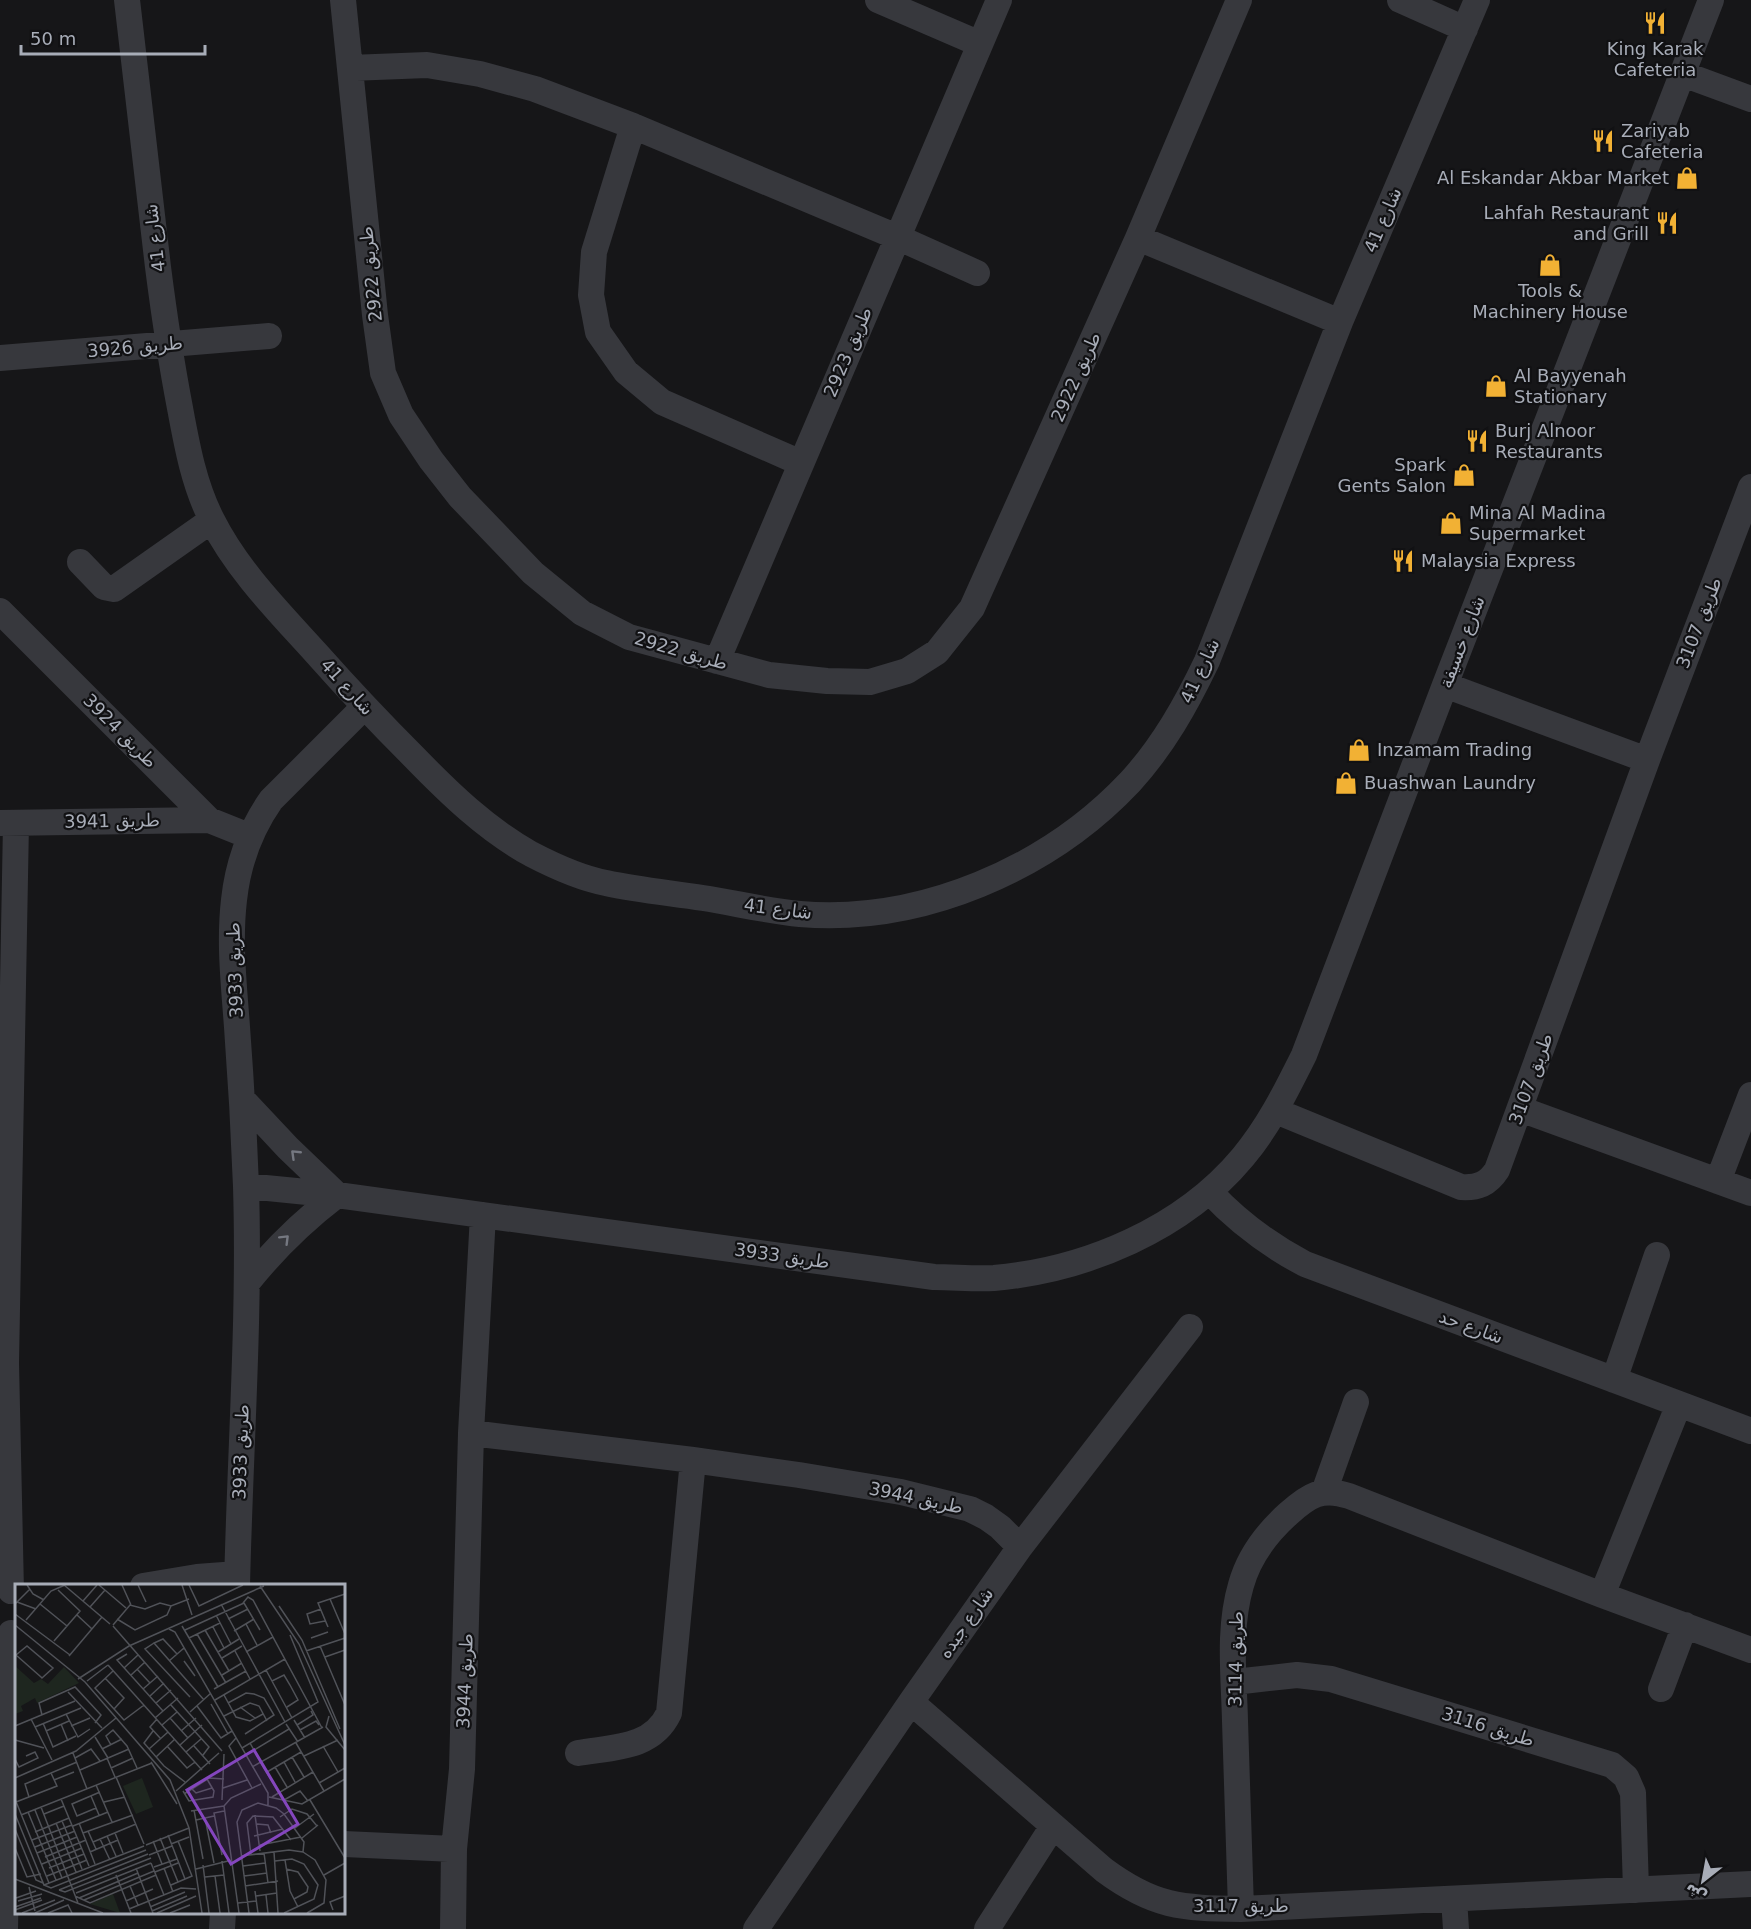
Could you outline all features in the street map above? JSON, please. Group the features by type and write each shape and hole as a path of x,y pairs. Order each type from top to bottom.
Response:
{"street":[{"name":"شارع 41","path":"127,0 168,344 185,436 197,483 212,520 240,565 364,707 440,784 500,834 532,854 602,883 802,914 856,913 899,908 962,892 1012,870 1059,843 1096,814 1122,789 1160,744 1186,704 1207,662 1340,322 1477,0"},
{"name":"طريق 2922","path":"343,0 383,373 402,415 431,460 458,494 533,573 582,613 628,637 769,675 827,681 870,682 907,671 937,652 972,608 1138,238 1239,0"},
{"path":"878,0 980,44"},
{"name":"طريق 2923","path":"717,661 999,0"},
{"path":"1400,0 1465,29"},
{"name":"شارع خسيفة","path":"1210,1192 1244,1157 1276,1111 1311,1035 1711,0"},
{"path":"350,68 427,65 480,74 534,89 633,126 977,273"},
{"path":"1683,74 1751,99"},
{"path":"633,126 594,252 591,295 598,332 626,372 662,402 801,463"},
{"path":"1138,238 1340,322"},
{"name":"طريق 3926","path":"0,358 269,336"},
{"name":"طريق 3107","path":"1276,1111 1461,1187 1470,1188 1486,1183 1497,1170 1647,760 1751,487"},
{"path":"80,562 104,587 114,589 212,520"},
{"name":"طريق 3924","path":"2,615 209,820 249,836"},
{"path":"1445,685 1647,760"},
{"name":"طريق 3933","path":"237,1580 247,1283 242,1099 231,941 234,898 242,858 249,836 260,816 271,800 364,707"},
{"name":"طريق 3941","path":"9,1591 3,1363 8,823 209,820"},
{"path":"1718,1181 1751,1095"},
{"path":"242,1099 288,1148 338,1195 288,1235 247,1283"},
{"path":"1520,1109 1751,1193"},
{"name":"طريق 3933","path":"246,1186 338,1195 934,1277 993,1278 1052,1269 1108,1252 1161,1226 1210,1192"},
{"name":"شارع حد","path":"1210,1192 1251,1230 1284,1253 1305,1264 1751,1431"},
{"name":"طريق 3944","path":"453,1929 454,1849 462,1769 471,1433 483,1215"},
{"path":"1614,1380 1657,1255"},
{"name":"شارع جيده","path":"756,1929 1020,1547 1190,1328"},
{"path":"1356,1402 1324,1492 1337,1492 1751,1650"},
{"path":"1602,1595 1679,1404"},
{"name":"طريق 3944","path":"471,1433 693,1460 901,1492 970,1509 1000,1527 1020,1547"},
{"path":"578,1753 640,1742 658,1731 669,1713 693,1460"},
{"name":"طريق 3114","path":"1240,1909 1233,1647 1236,1603 1249,1563 1273,1528 1302,1501 1324,1492"},
{"path":"154,1584 197,1576 237,1580"},
{"path":"1661,1689 1685,1625"},
{"path":"3,1924 12,1633"},
{"name":"طريق 3116","path":"1234,1682 1297,1674 1331,1679 1612,1765 1626,1777 1633,1793 1636,1890"},
{"name":"طريق 3117","path":"911,1702 1104,1870 1124,1885 1169,1904 1193,1908 1240,1909 1751,1884"},
{"path":"987,1929 1053,1826"},
{"path":"345,1844 454,1849"},
{"path":"1454,1899 1456,1929"},
{"path":"222,1929 223,1914"}],"place":[{"name":"King Karak Cafeteria","path":"1655,23"},
{"name":"Zariyab Cafeteria","path":"1603,141"},
{"name":"Al Eskandar Akbar Market","path":"1687,178"},
{"name":"Lahfah Restaurant and Grill","path":"1667,223"},
{"name":"Tools & Machinery House","path":"1550,265"},
{"name":"Al Bayyenah Stationary","path":"1496,386"},
{"name":"Burj Alnoor Restaurants","path":"1477,441"},
{"name":"Spark Gents Salon","path":"1464,475"},
{"name":"Mina Al Madina Supermarket","path":"1451,523"},
{"name":"Malaysia Express","path":"1403,561"},
{"name":"Inzamam Trading","path":"1359,750"},
{"name":"Buashwan Laundry","path":"1346,783"}]}
